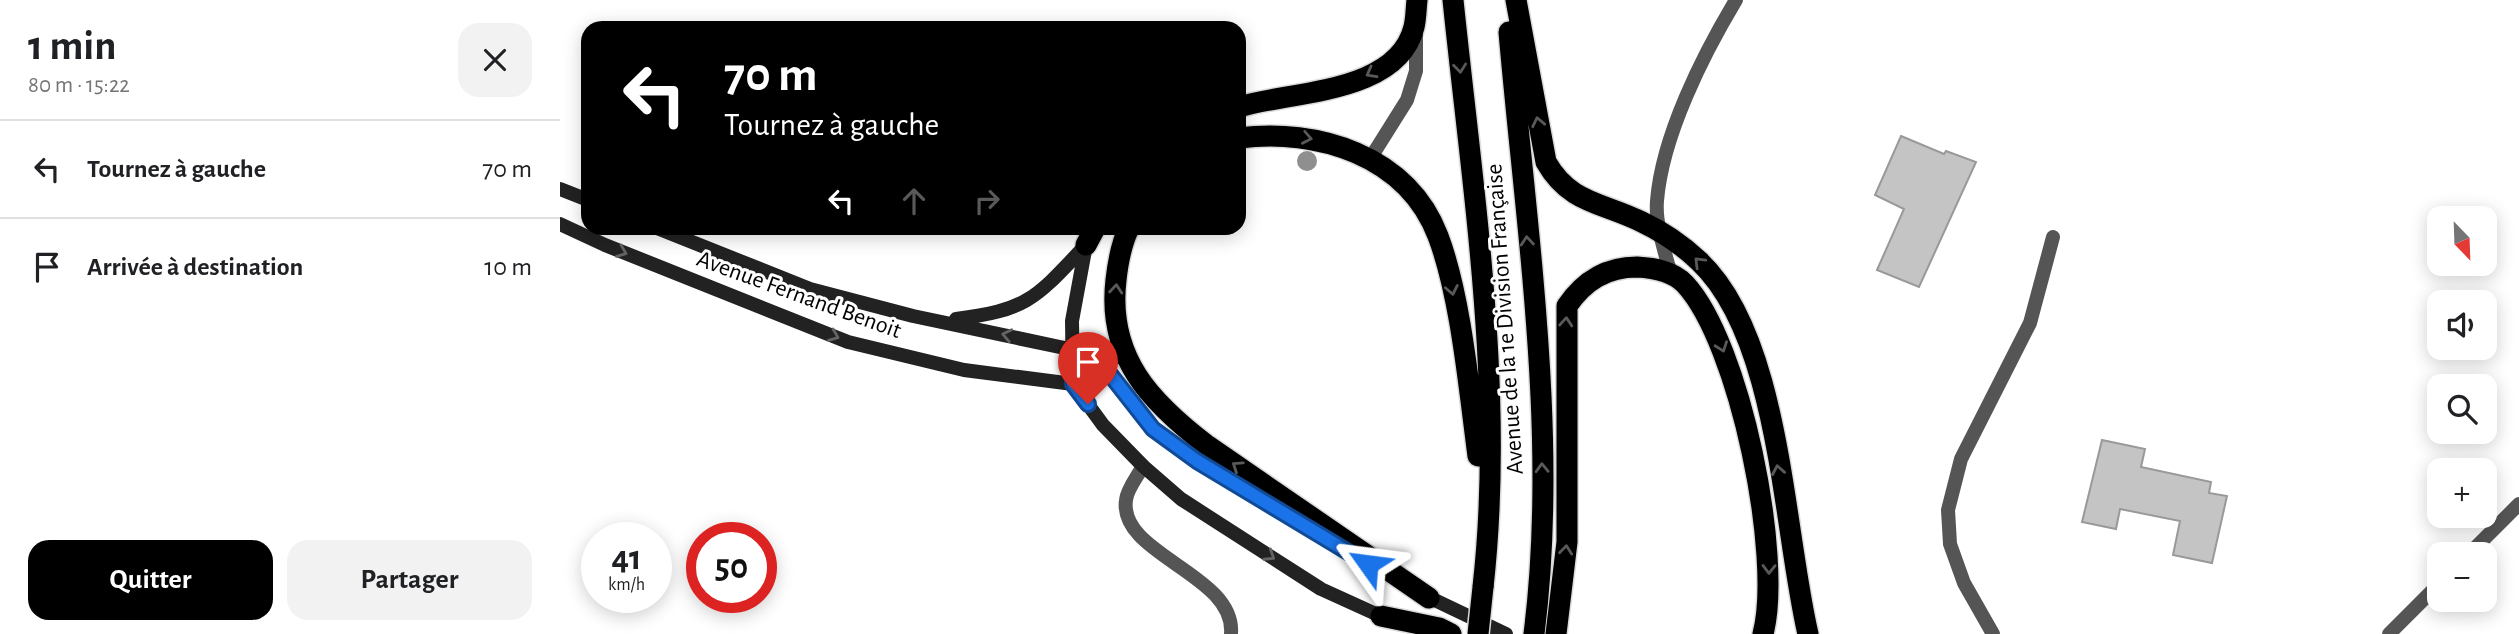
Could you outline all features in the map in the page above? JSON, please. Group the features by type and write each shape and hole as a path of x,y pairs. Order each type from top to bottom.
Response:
{"highway":[{"path":"1246,106 1353,83 1377,71 1406,46 1414,28 1417,0"},
{"name":"Avenue de la 1e Division Française","path":"1453,0 1489,364 1489,528 1478,634"},
{"name":"Avenue de la 1e Division Française","path":"1506,0 1539,386 1543,487 1534,634"},
{"path":"1516,0 1546,162 1558,182 1575,195 1661,233 1701,263 1722,288 1740,317 1752,348 1769,419 1808,634"},
{"path":"1246,137 1300,136 1336,145 1370,159 1396,177 1420,204 1438,235 1451,284 1489,528"},
{"path":"1127,235 1118,267 1114,296 1116,328 1124,352 1152,397 1174,420 1429,598"},
{"path":"1557,626 1567,542 1567,306 1581,286 1604,273 1625,267 1658,268 1683,282 1716,331 1740,408 1756,472 1769,556 1768,615 1763,634"},
{"path":"1381,616 1439,628 1451,634"}],"main road":[{"path":"560,189 581,197"},
{"name":"Avenue Fernand Benoit","path":"560,224 581,234"},
{"name":"Avenue Fernand Benoit","path":"582,235 848,342 964,370 1073,384"},
{"name":"Avenue Fernand Benoit","path":"675,235 810,289 1074,350 1102,364"},
{"path":"944,321 998,314 1021,306 1045,289 1091,236"},
{"path":"1091,236 1072,321 1073,384 1103,425 1143,466 1181,499 1321,589 1419,634"},
{"path":"1073,384 1124,352"},
{"path":"1102,364 1153,429 1209,468 1391,577 1506,634"}],"street":[{"path":"1370,159 1410,90 1416,71 1417,0"},
{"path":"1671,275 1657,201 1671,140 1705,53 1736,0"},
{"path":"1993,634 1964,583 1950,544 1948,510 1961,459 2029,323 2053,237"},
{"path":"1143,466 1125,500 1130,523 1145,540 1200,581 1224,605 1231,634"},
{"path":"2481,542 2519,504"},
{"path":"2389,634 2427,596"}],"building":[{"path":"1901,136 1944,154 1946,151 1976,162 1919,287 1877,270 1904,209 1875,195"},
{"path":"2102,440 2145,449 2141,467 2211,482 2209,493 2227,496 2212,563 2173,555 2180,521 2120,509 2116,529 2082,522"}],"route":[{"path":"1088,404 1073,384 1074,350 1102,364 1153,429 1197,461 1368,564"}]}
